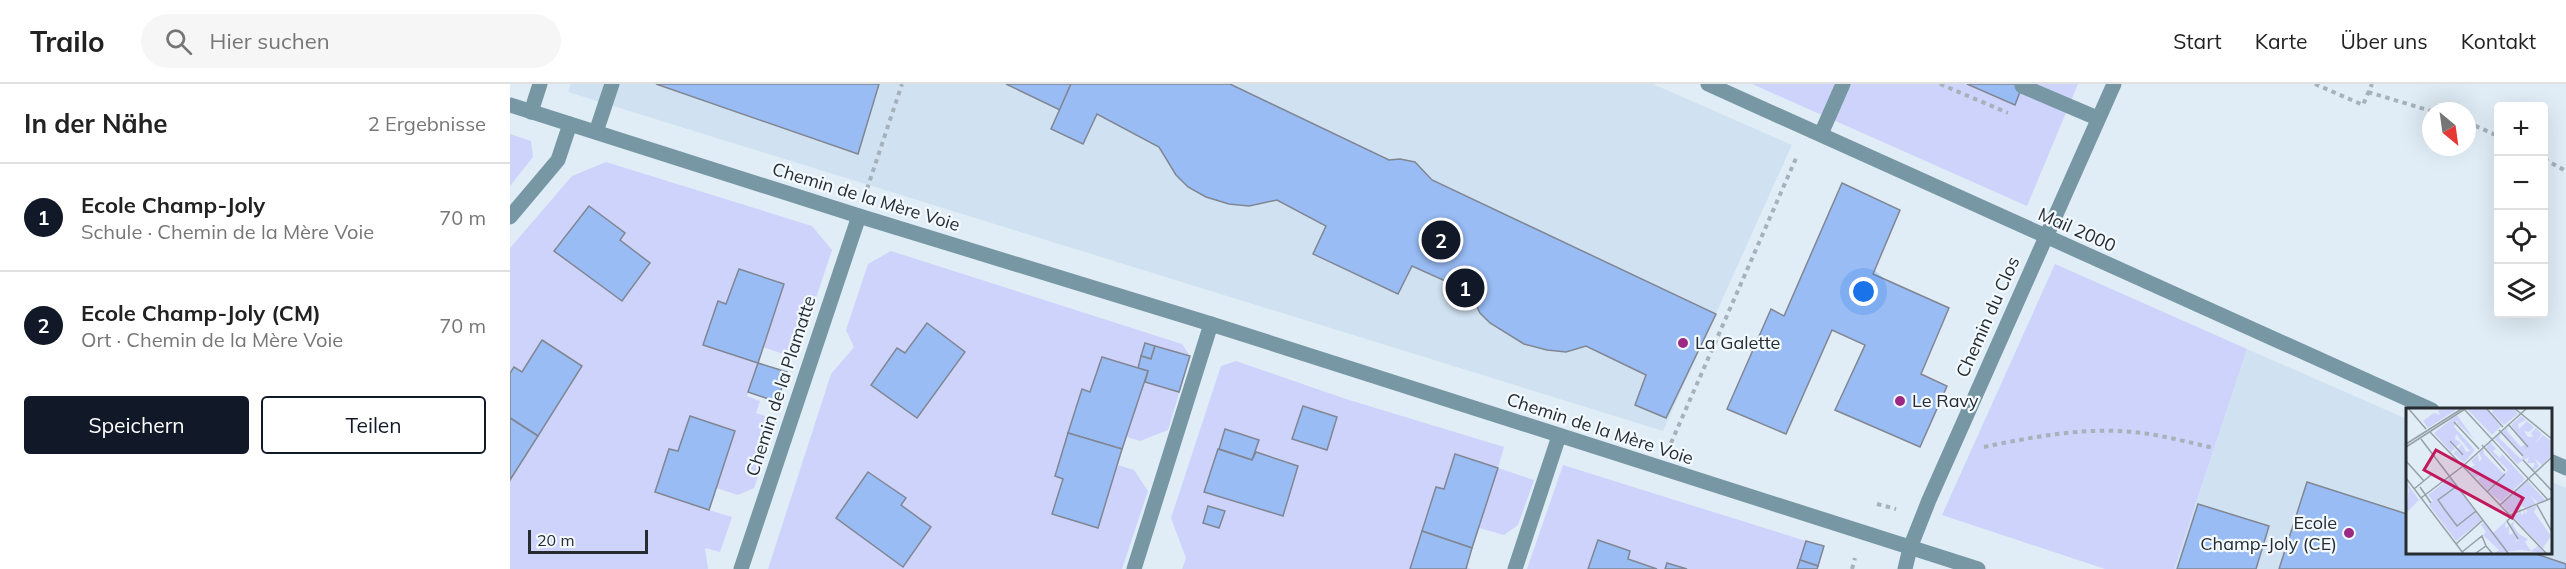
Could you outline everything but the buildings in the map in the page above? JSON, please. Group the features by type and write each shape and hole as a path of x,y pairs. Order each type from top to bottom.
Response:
{"street":[{"path":"531,112 540,84"},
{"path":"596,132 612,84"},
{"name":"Mail 2000","path":"1708,84 2428,408"},
{"path":"1815,131 1843,84"},
{"name":"Chemin du Clos","path":"1905,569 1910,548 1950,453 2044,237 2114,84"},
{"path":"2022,86 2097,118"},
{"name":"Chemin de la Mère Voie","path":"510,105 859,216 1211,324 1978,569"},
{"path":"510,217 558,160 570,124"},
{"name":"Chemin de la Plamatte","path":"741,569 859,216"},
{"path":"1134,569 1211,324"},
{"path":"1515,569 1559,436"},
{"path":"2551,461 2566,468"}],"path":[{"path":"859,216 902,84"},
{"path":"2315,84 2363,105 2372,84"},
{"path":"2368,92 2422,108"},
{"path":"2476,126 2494,134"},
{"path":"1660,468 1815,131"},
{"path":"2548,161 2566,171"},
{"path":"1950,453 2012,441 2117,430 2162,436 2214,448"}],"shaded area":[{"path":"571,84 1653,84 1792,145 1663,431 568,92"},
{"path":"1752,84 2078,84 2027,206"},
{"path":"510,134 531,141 533,157 510,186"},
{"path":"606,162 812,226 832,250 800,346 786,355 763,347 747,396 760,401 756,413 778,420 754,488 738,495 716,488 709,510 732,517 720,552 705,548 708,569 510,569 510,248 572,176"},
{"path":"891,251 1182,344 1190,356 1168,430 1140,441 1127,437 1118,465 1134,470 1148,491 1122,569 768,569 831,374 854,347 846,330 868,264"},
{"path":"2055,264 2247,349 2174,569 2105,569 1942,515"},
{"path":"2247,349 2406,419 2406,554 2551,554 2551,481 2566,488 2566,569 2174,569"},
{"path":"1236,361 1346,399 1504,447 1498,468 1534,480 1518,525 1504,535 1479,528 1466,567 1471,569 1182,569 1186,558 1171,518 1221,366"},
{"path":"1563,465 1806,541 1797,569 1527,569"}],"place":[{"name":"Ecole Champ-Joly (CM)","path":"1441,240"},
{"name":"Ecole Champ-Joly","path":"1465,288"},
{"name":"La Galette","path":"1683,343"},
{"name":"Le Ravy","path":"1900,401"},
{"name":"Ecole Champ-Joly (CE)","path":"2349,533"}]}
